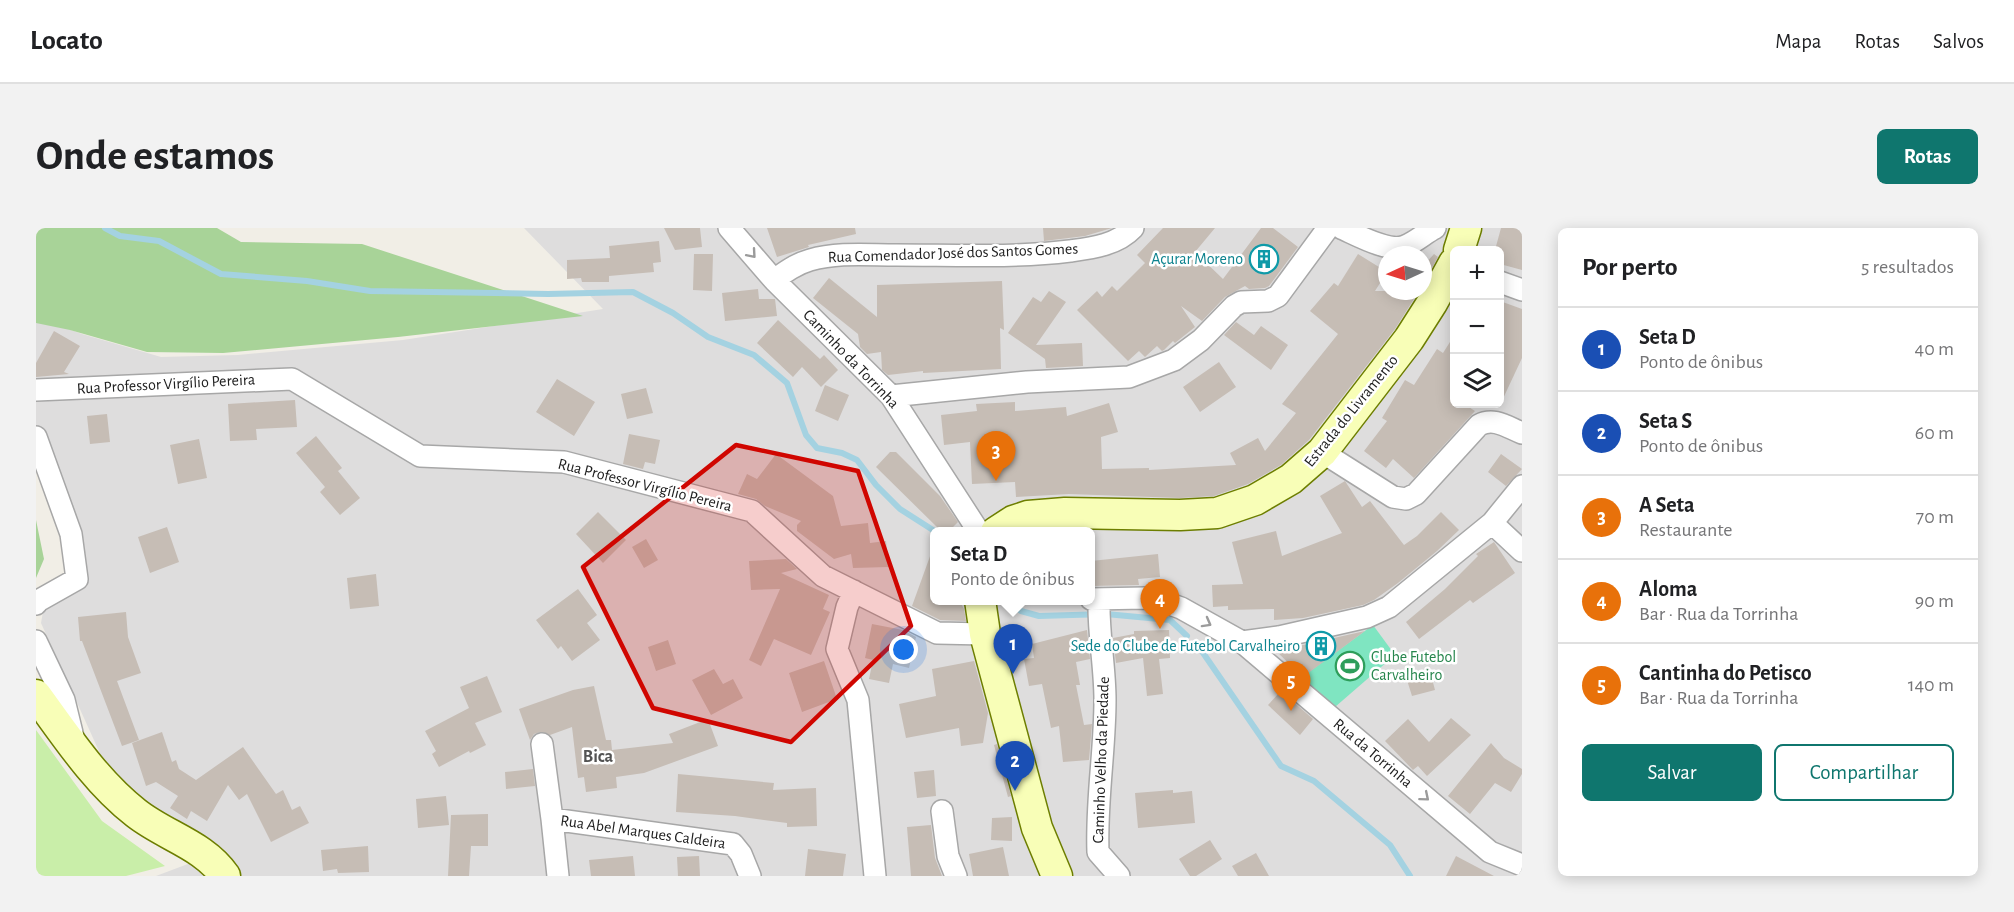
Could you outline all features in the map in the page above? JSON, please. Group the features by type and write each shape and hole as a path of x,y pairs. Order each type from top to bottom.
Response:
{"street":[{"name":"Caminho da Torrinha","path":"729,228 774,280 891,396 976,527"},
{"name":"Rua Comendador José dos Santos Gomes","path":"774,280 807,261 840,255 1056,253 1098,247 1119,238 1133,228"},
{"path":"891,396 1027,382 1129,377 1155,368 1174,360 1201,340 1234,306 1241,302 1268,301 1278,296 1328,228"},
{"path":"1341,228 1395,248 1406,246 1435,228"},
{"name":"Estrada do Livramento","path":"1460,246 1466,228"},
{"name":"Estrada do Livramento","path":"1002,527 1013,520 1028,516 1056,513 1180,515 1217,513 1255,500 1291,479 1322,452 1409,339 1450,270"},
{"path":"1504,283 1522,290"},
{"name":"Rua Professor Virgílio Pereira","path":"36,390 292,379 420,456 564,462 752,511 823,576 937,633 985,634"},
{"path":"1322,452 1393,497 1406,499 1416,494 1479,425 1487,421 1496,422 1522,433"},
{"path":"36,437 71,534 77,579 36,604"},
{"path":"1242,642 1279,637 1367,617 1389,607 1492,523 1522,486"},
{"path":"1492,523 1522,551"},
{"path":"854,591 847,607 837,649 858,700 875,876"},
{"name":"Rua da Torrinha","path":"1096,605 1145,598 1164,602 1182,608 1242,642 1490,852 1522,865"},
{"path":"981,605 985,634 1037,828 1057,876"},
{"name":"Caminho Velho da Piedade","path":"1096,605 1103,656 1105,701 1097,827 1098,852 1119,876"},
{"path":"36,641 64,700 76,749"},
{"path":"36,695 110,791 137,814 201,852 219,867 225,876"},
{"path":"542,744 558,876"},
{"path":"942,811 948,856 956,876"},
{"name":"Rua Abel Marques Caldeira","path":"552,819 733,844 741,855 750,876"}],"highlighted area":[{"path":"736,445 858,471 911,626 791,742 653,708 583,567"}],"shaded area":[{"path":"524,228 1522,228 1522,876 156,876 217,853 117,791 41,623 46,595 76,575 36,436 36,317 82,334 161,357 238,355 403,340 603,309"}],"green space":[{"path":"36,228 217,228 241,242 362,244 583,316 398,337 223,353 147,352 70,330 36,323"},
{"path":"36,520 44,559 36,578"},
{"name":"Clube Futebol Carvalheiro","path":"1373,625 1395,655 1335,707 1302,677"},
{"path":"36,730 102,821 165,866 126,876 36,876"}],"building":[{"path":"664,228 700,228 702,247 675,250"},
{"path":"767,228 855,228 856,234 808,245 809,247 777,257"},
{"path":"1043,228 1112,228 1085,236 1044,241"},
{"path":"1163,228 1215,228 1195,252 1223,279 1261,228 1273,228 1298,247 1269,286 1249,289 1245,286 1225,297 1202,321 1181,306 1195,327 1175,343 1173,341 1164,350 1162,351 1157,346 1145,357 1139,351 1128,361 1077,310 1097,291 1102,297 1112,286 1117,291 1145,263 1137,255"},
{"path":"1501,228 1522,228 1522,270 1504,265 1504,246 1496,246"},
{"path":"659,241 661,262 653,263 654,272 609,276 609,282 582,282 581,278 567,279 567,260 610,258 609,246"},
{"path":"694,254 713,254 712,291 693,290"},
{"path":"1358,254 1378,266 1378,286 1375,291 1378,291 1378,300 1413,300 1395,329 1309,440 1281,465 1248,484 1214,496 1180,498 1069,494 1016,497 1015,482 972,484 970,442 944,445 941,415 977,411 976,404 1015,402 1015,411 1066,407 1067,416 1109,403 1118,432 1101,437 1102,469 1149,468 1149,470 1236,465 1230,453 1258,438 1265,451 1296,413 1282,404 1338,334 1310,311 1334,283 1338,286"},
{"path":"1434,254 1438,257 1432,268"},
{"path":"829,278 877,317 877,285 1002,281 1004,330 1000,328 1001,369 923,373 923,371 888,375 882,370 881,352 867,354 860,347 858,334 813,298"},
{"path":"758,289 759,299 775,299 777,316 725,321 722,293"},
{"path":"1049,291 1066,302 1036,345 1082,343 1083,366 1046,368 1045,359 1008,333 1033,297 1041,302"},
{"path":"1504,302 1522,309 1522,358 1504,396"},
{"path":"778,320 820,359 824,355 838,370 821,387 802,367 793,377 757,343"},
{"path":"1236,322 1254,335 1261,326 1288,345 1271,370 1224,335"},
{"path":"54,331 80,346 64,372 69,374 36,377 36,363"},
{"path":"1450,342 1450,408 1470,408 1475,411 1414,478 1393,459 1386,468 1364,451 1387,421 1382,418 1405,380 1414,385 1437,349 1443,353"},
{"path":"1219,362 1236,387 1200,412 1183,387"},
{"path":"557,379 595,402 574,436 536,412"},
{"path":"825,385 849,395 838,421 815,411"},
{"path":"646,388 653,413 627,419 621,394"},
{"path":"295,400 297,427 256,429 257,440 230,441 228,404"},
{"path":"107,414 110,442 90,444 87,416"},
{"path":"629,434 660,440 655,464 645,462 643,469 623,464"},
{"path":"316,436 342,468 338,471 360,498 340,515 320,492 325,487 296,453"},
{"path":"199,439 207,478 178,484 170,445"},
{"path":"890,452 896,452 940,496 958,522 953,527 937,527 876,467"},
{"path":"776,454 833,496 841,526 868,523 870,543 886,541 889,567 853,568 851,554 834,559 797,531 797,525 801,521 765,506 756,499 738,494 747,474 757,479"},
{"path":"1501,454 1522,469 1506,486 1488,472"},
{"path":"1345,481 1362,507 1370,501 1404,545 1417,536 1441,512 1459,530 1398,583 1363,605 1303,618 1274,620 1274,609 1228,610 1228,606 1213,607 1212,585 1243,584 1232,542 1276,531 1282,556 1342,533 1320,496"},
{"path":"598,512 626,540 603,563 576,534"},
{"path":"167,527 179,562 150,573 138,537"},
{"path":"646,539 658,560 644,568 632,547"},
{"path":"1494,542 1515,573 1473,603 1470,600 1419,639 1406,622 1445,589 1478,556 1476,554"},
{"path":"1158,554 1160,577 1138,579 1139,585 1095,586 1095,561"},
{"path":"930,556 930,605 962,605 966,621 940,620 912,606"},
{"path":"786,559 797,569 781,573 829,595 823,609 830,612 811,655 774,639 761,666 749,660 780,589 751,590 749,561"},
{"path":"376,574 379,606 350,609 347,578"},
{"path":"578,589 597,615 587,623 600,640 572,661 561,646 558,649 536,620"},
{"path":"126,612 128,637 141,673 117,681 139,740 122,746 82,641 80,641 78,617"},
{"path":"872,624 903,630 916,637 909,668 893,664 889,683 869,679 873,660 865,658"},
{"path":"1087,630 1090,659 1076,662 1080,685 1076,685 1084,725 1092,724 1089,760 1063,762 1059,726 1051,728 1042,684 1029,686 1024,659 1034,658 1032,644"},
{"path":"1169,630 1170,658 1159,659 1163,694 1147,696 1143,658 1116,663 1113,638 1134,634 1134,631"},
{"name":"Sede do Clube de Futebol Carvalheiro","path":"1365,631 1303,677 1276,651 1294,647"},
{"path":"668,640 676,664 656,671 648,647"},
{"path":"824,661 837,699 802,712 789,673"},
{"path":"974,661 988,713 983,743 961,746 959,728 906,738 899,704 936,696 932,669"},
{"path":"714,669 723,684 733,679 743,698 711,715 692,680"},
{"path":"1430,671 1435,690 1412,696 1406,677"},
{"path":"487,676 502,712 475,723 486,745 439,767 432,754 436,751 425,731 469,708 460,687"},
{"path":"594,686 606,740 611,740 612,750 673,743 669,734 708,719 718,746 644,773 616,777 617,788 586,792 584,777 578,778 572,727 550,735 540,732 534,734 530,740 519,709 573,690"},
{"path":"1281,691 1313,719 1300,735 1268,705"},
{"path":"1451,718 1471,735 1427,776 1418,766 1413,770 1385,741 1408,719 1429,742"},
{"path":"162,732 172,762 176,760 179,769 196,780 243,747 276,794 283,790 292,810 300,806 309,823 271,842 247,794 239,800 228,785 207,821 191,811 187,819 170,808 178,796 156,782 146,786 132,743"},
{"path":"1491,743 1504,758 1522,769 1522,774 1511,792 1495,783 1470,814 1448,796"},
{"path":"997,744 1011,796 1008,797 994,745"},
{"path":"533,769 535,786 506,789 505,772"},
{"path":"934,770 936,796 917,798 914,772"},
{"path":"678,774 774,783 773,790 816,788 817,826 787,827 787,823 735,816 676,812"},
{"path":"1173,790 1173,793 1192,791 1195,823 1138,828 1135,793"},
{"path":"446,796 449,825 418,828 416,799"},
{"path":"488,814 488,846 471,846 469,876 448,876 451,815"},
{"path":"1012,817 1012,841 991,840 992,818"},
{"path":"931,825 935,858 942,876 911,876 907,827"},
{"path":"1210,840 1222,859 1196,876 1190,876 1179,859"},
{"path":"368,846 369,872 338,873 337,869 323,871 321,850"},
{"path":"1003,847 1009,876 973,876 969,854"},
{"path":"808,849 846,854 843,876 805,876"},
{"path":"1256,853 1269,876 1238,876 1232,866"},
{"path":"633,856 635,876 591,876 589,860"},
{"path":"699,856 700,876 678,876 677,857"},
{"path":"1456,856 1494,876 1446,876"}],"waterway":[{"path":"105,228 120,236 159,241 221,274 307,281 370,291 548,294 633,292 673,313 708,337 754,355 787,383 806,435 817,448 842,453 857,460 876,485 900,509 930,528"},
{"path":"1012,605 1021,611 1039,616 1106,614 1170,620 1187,636"},
{"path":"1199,647 1281,766 1314,781 1390,845 1410,876"}],"place":[{"name":"Açurar Moreno","path":"1264,259"},
{"name":"A Seta","path":"996,481"},
{"name":"Aloma","path":"1160,629"},
{"name":"Sede do Clube de Futebol Carvalheiro","path":"1321,646"},
{"name":"Clube Futebol Carvalheiro","path":"1350,666"},
{"name":"Seta D","path":"1013,674"},
{"name":"Cantinha do Petisco","path":"1291,711"},
{"name":"Seta S","path":"1015,791"}],"district":[{"name":"Bica","path":"598,757"}]}
